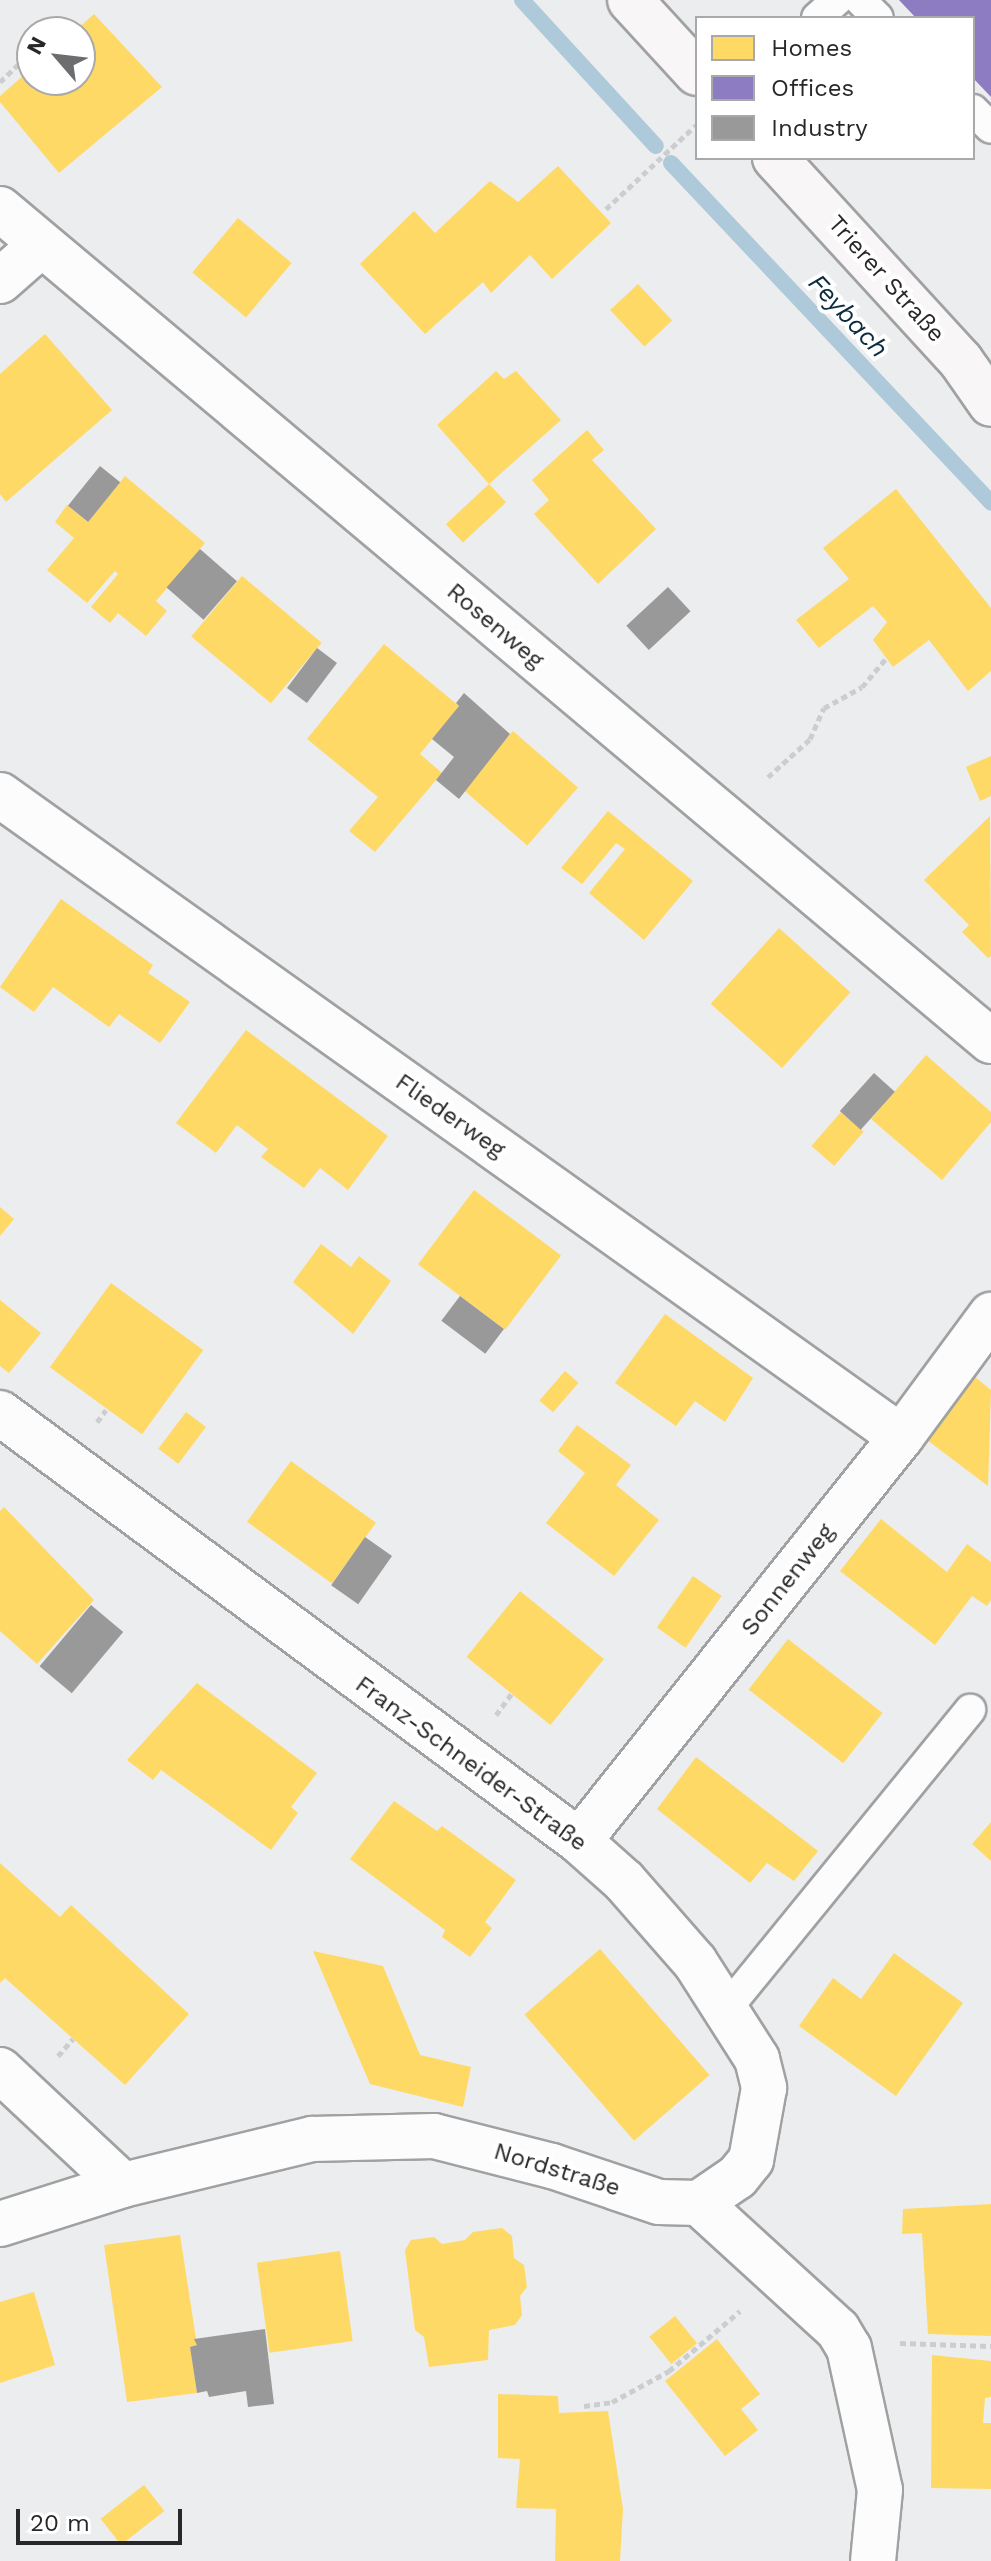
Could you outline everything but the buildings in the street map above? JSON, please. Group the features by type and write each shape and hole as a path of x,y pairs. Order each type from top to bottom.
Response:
{"main road":[{"path":"630,0 695,71"},
{"name":"Trierer Straße","path":"777,160 961,361 991,404"}],"street":[{"name":"Rosenweg","path":"0,209 991,1041"},
{"path":"0,281 41,245"},
{"name":"Fliederweg","path":"0,795 901,1437"},
{"name":"Sonnenweg","path":"579,1841 901,1437 991,1315"},
{"name":"Franz-Schneider-Straße","path":"0,1413 579,1841 624,1881 695,1962 727,2008 757,2059 764,2088 751,2160 737,2177 699,2203"},
{"path":"0,2070 123,2185"},
{"name":"Nordstraße","path":"0,2224 123,2185 312,2139 434,2136 552,2166 659,2202 699,2203"},
{"path":"699,2203 838,2330 849,2348 880,2490 873,2561"}],"lane":[{"path":"819,16 837,0"},
{"path":"860,0 876,16"},
{"path":"975,112 991,128"},
{"path":"727,2008 970,1710"}],"path":[{"path":"0,82 16,67"},
{"path":"606,209 695,127"},
{"path":"768,777 810,739 824,708 862,687 886,658"},
{"path":"584,2406 612,2402 669,2371 741,2310"},
{"path":"898,2343 991,2346"}],"waterway":[{"name":"Feybach","path":"522,0 656,146"},
{"name":"Feybach","path":"671,163 991,503"}]}
